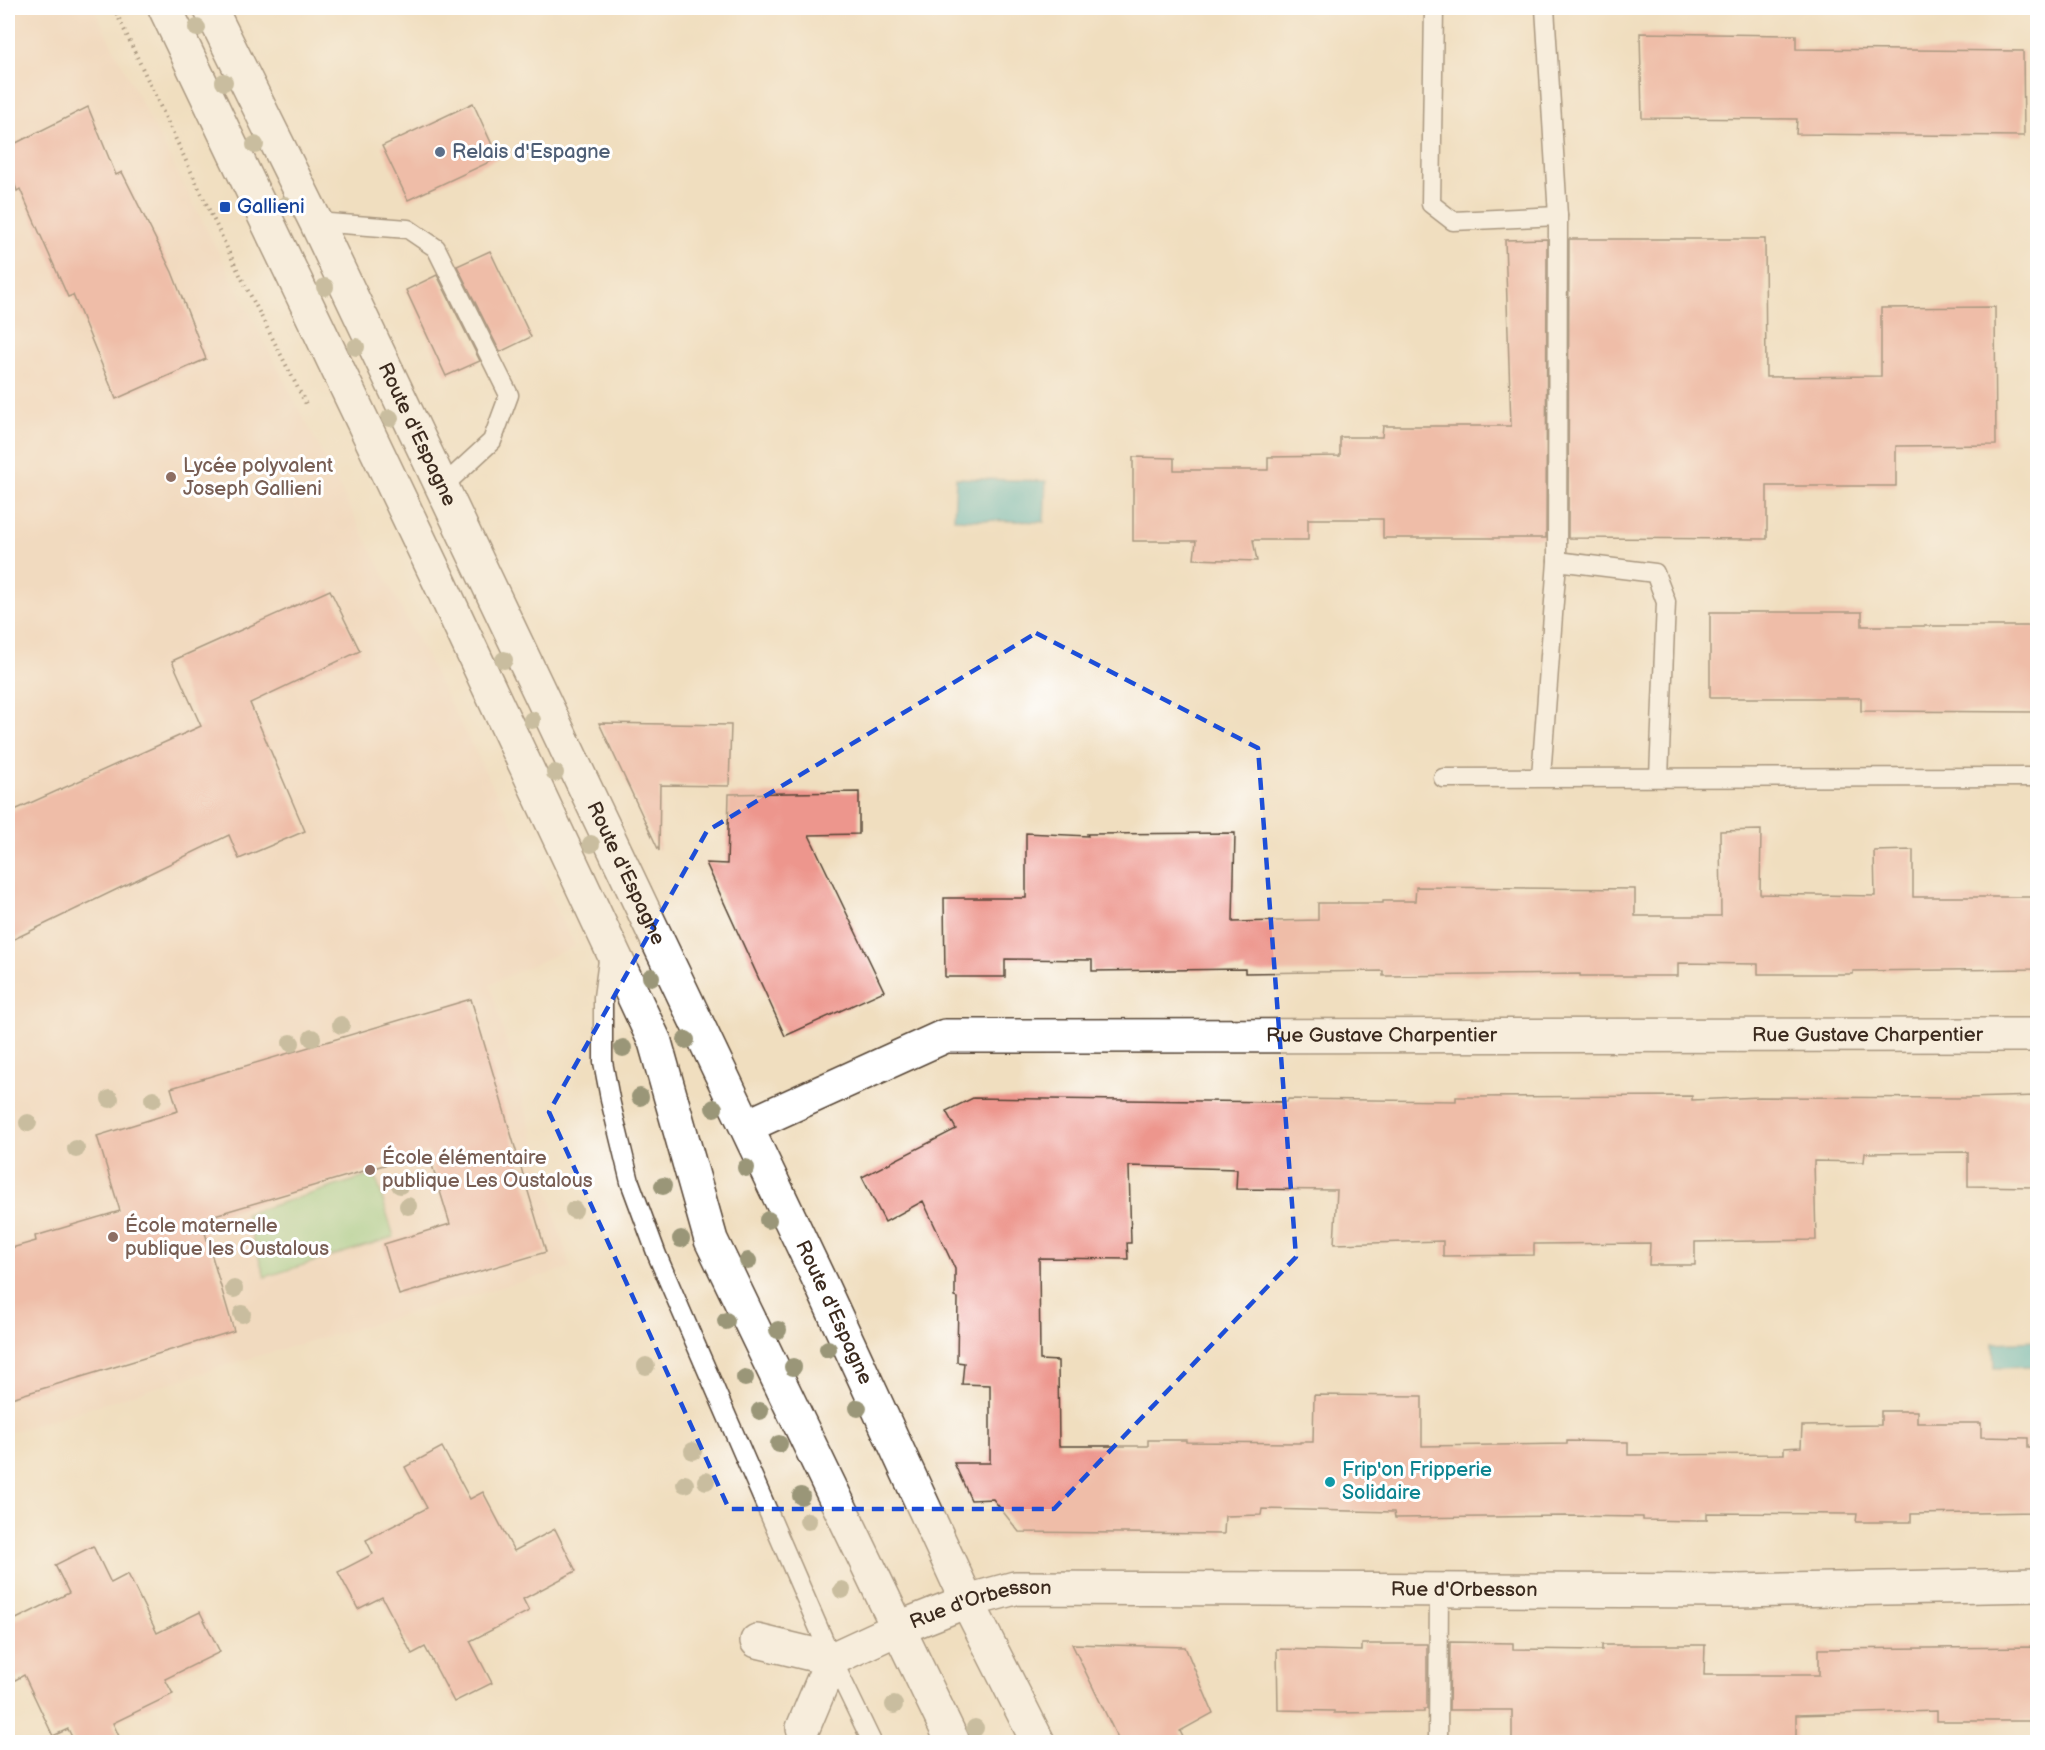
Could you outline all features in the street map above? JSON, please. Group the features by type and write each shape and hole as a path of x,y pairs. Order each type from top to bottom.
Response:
{"main road":[{"path":"165,8 441,585 655,1042 711,1240 953,1743"},
{"name":"Route d'Espagne","path":"210,8 316,222 747,1126 967,1601 1038,1743"},
{"name":"Rue Gustave Charpentier","path":"747,1126 945,1035 2037,1035"},
{"name":"Rue d'Orbesson","path":"899,1628 967,1601 1015,1588 1735,1591 2037,1585"},
{"path":"757,1641 832,1659 899,1628"},
{"path":"802,1728 832,1659"}],"lane":[{"path":"1434,8 1431,204 1453,220 1558,216"},
{"path":"1542,777 1557,561 1558,216 1545,8"},
{"path":"316,222 408,230 436,248 509,395 492,441 442,487"},
{"path":"1557,561 1655,573 1666,602 1659,777"},
{"path":"1443,778 2037,777"},
{"path":"610,946 603,998 603,1062 610,1104 630,1182 657,1255 832,1659 872,1743"},
{"path":"1438,1743 1439,1589"}],"highlighted area":[{"path":"1036,633 1258,748 1296,1257 1054,1509 729,1509 549,1112 707,831"}],"shaded area":[{"name":"Lycée polyvalent Joseph Gallieni","path":"8,8 93,8 575,946 490,984 570,1268 257,1356 8,1433"}],"green space":[{"path":"375,1174 394,1237 265,1277 245,1214"}],"water":[{"path":"956,478 1046,481 1044,522 954,519"},
{"path":"2037,1341 2037,1367 1994,1368 1993,1343"}],"building":[{"path":"1640,33 1796,35 1796,49 2023,51 2024,136 1796,134 1797,119 1642,118"},
{"name":"Relais d'Espagne","path":"473,103 498,158 408,200 382,146"},
{"path":"88,107 116,175 122,172 172,272 206,359 116,399 73,295 68,297 20,189 17,191 8,165 8,147"},
{"path":"1547,239 1546,538 1383,538 1383,519 1308,519 1308,540 1253,540 1257,561 1194,559 1196,541 1133,541 1133,457 1174,458 1174,470 1268,470 1268,457 1340,456 1340,437 1382,437 1383,426 1511,426 1505,240"},
{"path":"1569,239 1765,239 1766,377 1881,376 1881,308 1995,307 1996,445 1896,446 1896,486 1767,486 1767,539 1568,538"},
{"path":"490,251 531,337 500,352 457,266"},
{"path":"437,275 480,361 446,376 406,290"},
{"path":"330,590 360,651 250,703 305,831 239,859 229,835 8,942 8,813 201,726 172,661"},
{"path":"1710,612 1862,612 1862,626 2037,626 2037,712 1861,711 1861,698 1710,698"},
{"path":"599,723 731,725 729,786 660,785 659,851"},
{"path":"859,792 859,834 809,835 884,991 785,1036 706,863 727,864 729,794"},
{"path":"1761,830 1760,894 1875,896 1874,851 1913,850 1913,897 2037,897 2037,969 1758,974 1758,964 1678,963 1678,976 1580,976 1580,974 1383,976 1383,971 1245,973 1245,969 1092,971 1092,960 1005,959 1005,977 945,977 944,898 1026,898 1026,833 1088,836 1087,834 1235,833 1233,922 1318,920 1318,903 1415,901 1416,887 1635,889 1635,916 1721,916 1720,831"},
{"path":"471,999 546,1252 399,1295 384,1244 450,1224 428,1152 201,1219 234,1331 8,1399 8,1249 36,1241 35,1236 120,1211 97,1136 178,1111 171,1088"},
{"path":"1692,1096 1692,1100 1760,1097 2037,1096 2035,1187 1968,1186 1968,1152 1865,1153 1864,1162 1814,1161 1816,1240 1695,1242 1695,1265 1649,1265 1650,1243 1534,1244 1534,1255 1443,1256 1443,1241 1334,1244 1337,1190 1236,1189 1237,1169 1129,1166 1131,1243 1127,1243 1128,1259 1039,1258 1040,1360 1058,1361 1059,1446 1148,1446 1148,1440 1313,1442 1314,1395 1422,1396 1422,1446 1567,1444 1567,1441 1628,1442 1628,1455 1784,1454 1784,1448 1801,1447 1802,1426 1881,1425 1881,1411 1917,1411 1917,1423 1981,1423 1981,1437 2028,1438 2028,1447 2037,1447 2037,1512 1911,1514 1911,1522 1856,1522 1857,1514 1707,1513 1707,1520 1697,1521 1643,1520 1643,1517 1567,1516 1395,1518 1394,1512 1262,1509 1261,1515 1225,1516 1224,1534 1019,1532 993,1499 971,1500 954,1463 990,1463 990,1385 962,1384 964,1363 957,1362 958,1298 955,1297 955,1269 923,1201 885,1222 862,1177 956,1129 946,1111 973,1098 1287,1102 1288,1099 1456,1101 1456,1097"},
{"path":"442,1447 470,1499 483,1492 514,1551 555,1529 576,1571 523,1599 529,1611 470,1641 492,1683 454,1702 425,1647 412,1654 382,1597 358,1609 338,1572 373,1554 366,1540 427,1508 405,1467"},
{"path":"93,1546 111,1583 128,1574 157,1633 200,1612 220,1652 165,1679 173,1694 113,1723 122,1743 75,1743 68,1729 53,1736 24,1675 8,1684 8,1623 69,1593 55,1565"},
{"path":"1450,1642 1513,1643 1513,1649 1602,1650 1602,1645 1705,1645 1704,1675 1819,1675 1819,1649 2037,1647 2037,1721 1937,1721 1937,1711 1796,1715 1796,1743 1512,1741 1512,1710 1449,1710"},
{"path":"1072,1644 1185,1647 1213,1713 1180,1731 1186,1743 1120,1743"},
{"path":"1362,1644 1427,1644 1427,1709 1424,1709 1424,1712 1334,1713 1334,1711 1278,1710 1277,1649 1362,1651"}],"place":[{"name":"Relais d'Espagne","path":"440,152"},
{"name":"Gallieni","path":"225,207"},
{"name":"Lycée polyvalent Joseph Gallieni","path":"171,477"},
{"name":"École élémentaire publique Les Oustalous","path":"370,1170"},
{"name":"École maternelle publique les Oustalous","path":"113,1237"},
{"name":"Frip'on Fripperie Solidaire","path":"1330,1482"}]}
